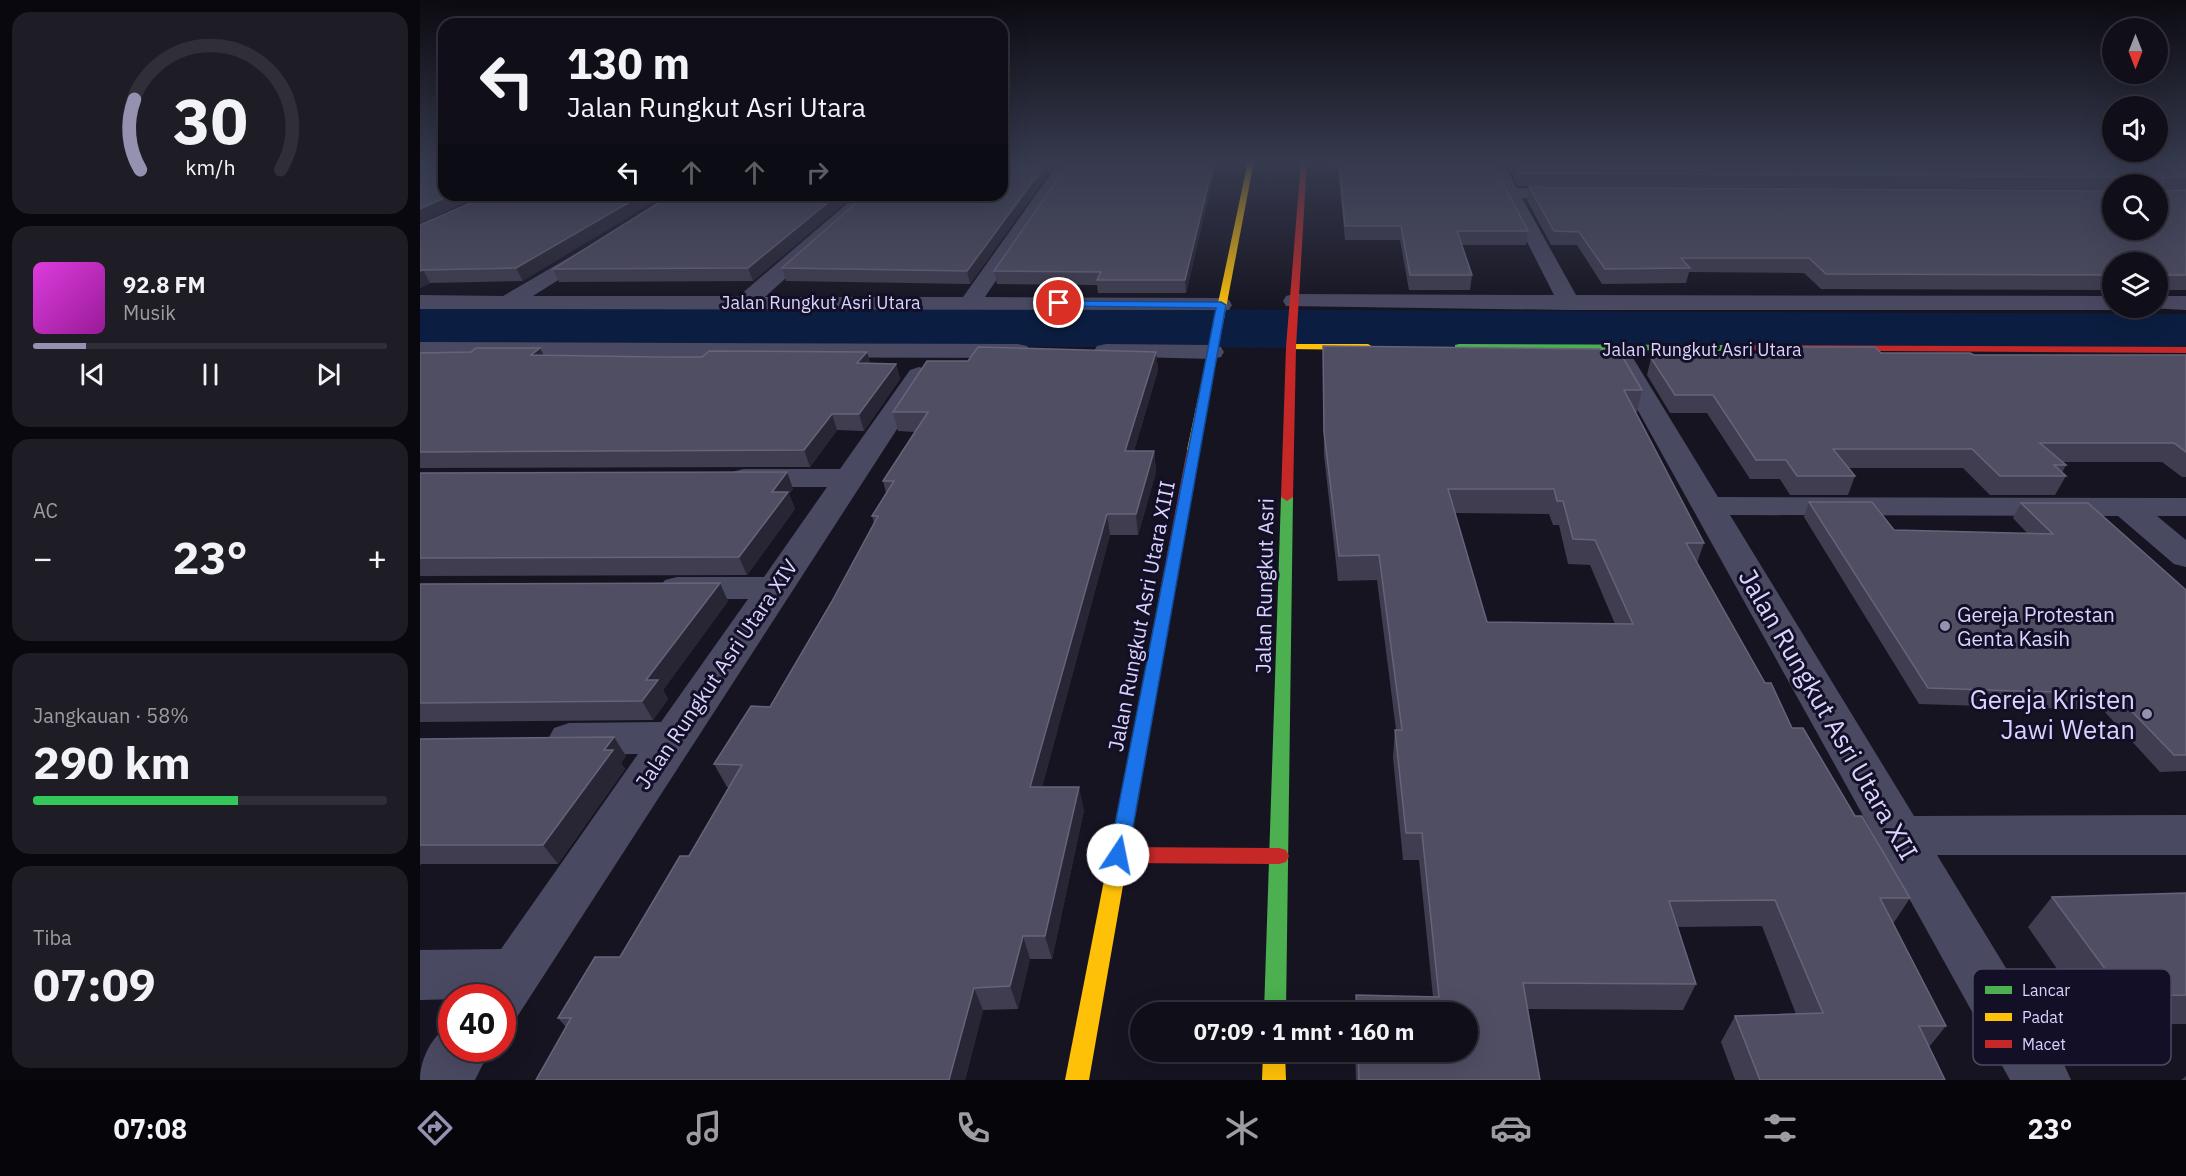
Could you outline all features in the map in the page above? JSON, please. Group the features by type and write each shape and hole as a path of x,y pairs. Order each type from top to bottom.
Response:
{"street":[{"path":"746,302 849,211"},
{"path":"971,302 1033,211"},
{"name":"Jalan Rungkut Asri Utara XIII","path":"1077,1080 1213,348 1241,211"},
{"name":"Jalan Rungkut Asri","path":"1275,1002 1291,344 1301,211"},
{"path":"1521,211 1569,303"},
{"path":"508,302 610,239"},
{"name":"Jalan Rungkut Asri Utara","path":"420,302 971,302 1221,309"},
{"path":"1294,306 1569,303 2102,303"},
{"path":"2168,303 2186,303"},
{"path":"1291,344 1384,347"},
{"path":"1085,351 1213,348"},
{"name":"Jalan Rungkut Asri Utara","path":"1442,348 2186,350"},
{"name":"Jalan Rungkut Asri Utara XII","path":"1616,348 1977,969"},
{"path":"420,349 1039,351"},
{"name":"Jalan Rungkut Asri Utara XIV","path":"507,984 935,351"},
{"path":"718,478 849,478"},
{"path":"1707,506 2186,507"},
{"path":"2126,507 2186,557"},
{"path":"645,588 775,588"},
{"path":"535,740 673,738"},
{"path":"1900,836 2186,835"},
{"path":"1118,855 1279,856"},
{"path":"420,975 490,984"},
{"path":"442,1080 454,1062"},
{"path":"1274,1062 1274,1080"},
{"name":"Jalan Rungkut Asri Utara XII","path":"2033,1065 2042,1080"}],"building":[{"path":"451,211 614,211 516,268 420,271 420,225"},
{"path":"645,211 817,211 748,268 553,269"},
{"path":"846,211 1011,211 967,271 782,268"},
{"path":"1035,211 1202,211 1185,280 1097,280 1101,272 994,271"},
{"path":"1344,211 1518,211 1528,231 1457,231 1472,275 1410,275 1401,226 1345,226"},
{"path":"1543,211 2102,211 2102,240 2168,240 2168,211 2186,211 2186,275 2168,275 2168,252 2102,252 2102,275 1826,274 1809,258 1681,258 1690,268 1605,269 1579,232 1554,231"},
{"path":"1323,346 1600,349 1603,354 1621,354 1642,390 1624,390 1704,543 1686,543 1765,683 1771,683 1792,728 1803,728 1855,816 1862,816 1910,898 1880,898 1946,1026 1919,1026 1945,1080 1760,1080 1735,1016 1823,1013 1775,900 1669,901 1696,984 1523,983 1540,1080 1359,1080 1358,1062 1478,1062 1478,1002 1356,1002 1356,995 1439,997 1422,833 1406,833 1395,730 1402,730 1379,555 1339,556 1324,432","holes":["1448,489 1554,489 1557,501 1563,501 1573,539 1595,540 1633,624 1487,622"]},
{"path":"978,347 1156,352 1125,451 1154,451 1136,514 1107,514 1030,787 1079,787 1045,936 1023,936 1010,986 974,988 949,1080 536,1080 571,1018 558,1018 595,957 620,957 680,856 689,856 742,765 714,764 751,706 770,707 831,603 878,516 872,516 894,481 883,481 928,412 893,412 927,361 968,361"},
{"path":"1787,347 1875,347 1881,353 1970,353 1974,355 2186,355 2186,452 2174,443 2040,443 2066,465 2054,465 2066,476 2000,476 1972,449 1833,449 1855,476 1797,476 1786,460 1756,460 1713,395 1675,395 1651,358 1712,358 1710,354 1794,355"},
{"path":"476,348 540,348 531,355 657,357 702,357 709,351 867,352 857,363 896,364 859,414 832,414 804,450 420,452 420,353 471,352"},
{"path":"787,472 772,492 788,492 739,557 420,558 420,473"},
{"path":"1809,502 1872,502 1894,530 2053,534 2021,503 2088,503 2186,590 2186,755 2174,755 2115,694 1928,688"},
{"path":"720,583 646,680 658,680 642,701 420,703 420,584"},
{"path":"614,737 604,750 613,750 543,845 420,845 420,739"},
{"path":"2186,893 2186,995 2171,995 2171,969 2105,969 2052,897"}],"waterway":[{"path":"420,325 2186,333"}],"traffic: fast":[{"path":"1459,347 1728,348"},
{"path":"1275,1002 1287,497"}],"traffic: slow":[{"path":"1193,450 1241,211"},
{"path":"1291,347 1368,347"},
{"path":"1077,1080 1149,691"},
{"path":"1274,1062 1274,1080"}],"traffic: jam":[{"path":"1287,497 1291,347 1300,211"},
{"path":"1728,348 2186,350"},
{"path":"1149,691 1193,450"},
{"path":"1118,855 1279,856"}],"place":[{"name":"Gereja Protestan Genta Kasih","path":"1945,626"},
{"name":"Gereja Kristen Jawi Wetan","path":"2147,714"}],"route":[{"path":"1059,303 1221,305 1118,855"}]}
